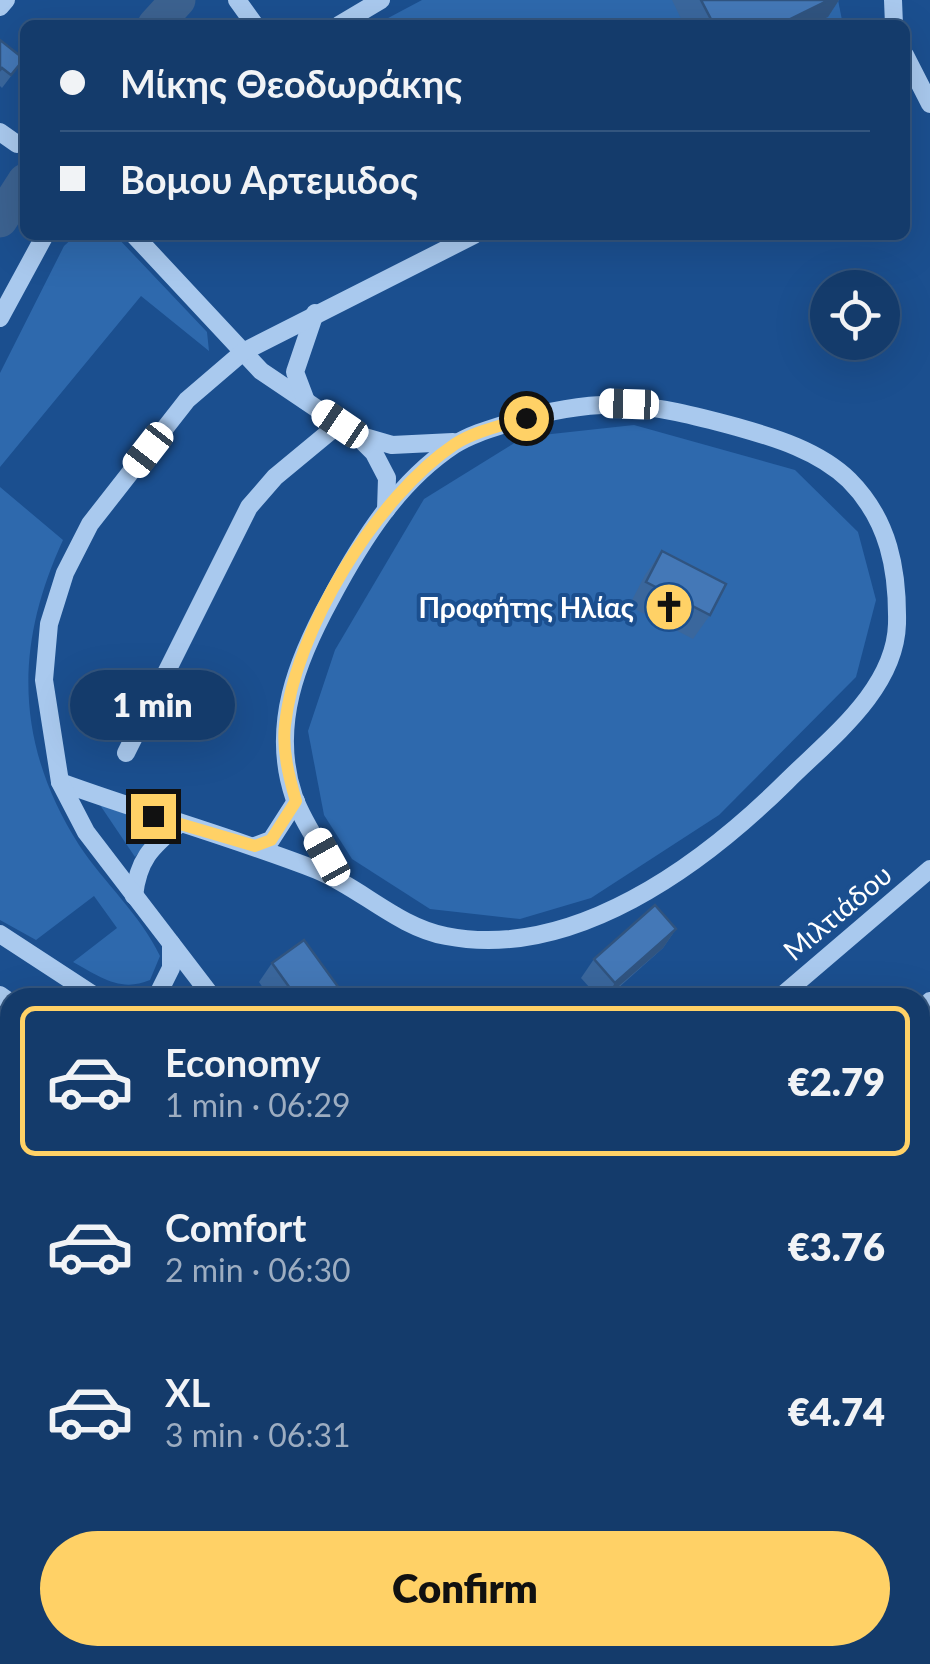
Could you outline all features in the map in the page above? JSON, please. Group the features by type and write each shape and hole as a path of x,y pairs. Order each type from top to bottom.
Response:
{"street":[{"path":"0,8 6,0"},
{"path":"347,20 381,0"},
{"path":"910,65 930,104"},
{"path":"0,132 17,144"},
{"path":"0,318 42,240"},
{"path":"139,240 242,352 374,453 387,478 386,510"},
{"path":"205,988 86,832 60,782 49,734 44,680 49,624 65,574 90,524 186,400 242,352 464,240"},
{"path":"306,402 295,372 315,313"},
{"path":"60,782 178,825 255,846 340,879 412,923 444,936 483,939 535,934 631,900 718,845 818,751 877,686 896,638 893,556 878,518 848,480 814,454 654,404 551,410 458,442 426,447 392,445 348,430"},
{"path":"126,753 249,507 275,477 348,430"},
{"path":"340,879 296,801 284,730 290,692 308,641 354,555 418,474 458,442"},
{"path":"255,846 271,840 296,801"},
{"path":"134,896 138,866 150,848 178,825"},
{"name":"Μιλτιάδου","path":"791,988 930,869"},
{"path":"0,934 83,988"},
{"path":"161,988 171,968 171,943"}],"shaded area":[{"path":"422,0 838,0 842,20 384,20"},
{"path":"71,240 120,240 207,332 209,351 141,296 0,467 0,373"},
{"path":"634,425 795,470 858,532 876,600 856,677 719,815 591,898 520,919 430,909 352,859 324,815 308,731 335,650 424,499 524,437"},
{"path":"0,487 63,540 47,579 30,656 33,732 58,807 79,845 142,926 160,956 150,980 139,984 110,981 73,962 117,928 94,896 36,940 0,920"},
{"path":"100,805 162,826 135,857"}],"building":[{"path":"701,0 829,0 788,20 711,20"},
{"path":"0,40 20,56 20,64 11,75 0,70"},
{"path":"662,551 726,584 710,615 646,582"},
{"path":"655,905 676,929 615,983 594,959"},
{"path":"304,940 339,988 290,988 272,963"}],"waterway":[{"path":"160,20 178,0"},
{"path":"0,220 20,189"}],"place":[{"name":"Προφήτης Ηλίας","path":"669,607"}],"route":[{"path":"153,816 255,846 271,840 296,801 284,730 290,692 308,641 354,555 418,474 458,442 526,418"}]}
